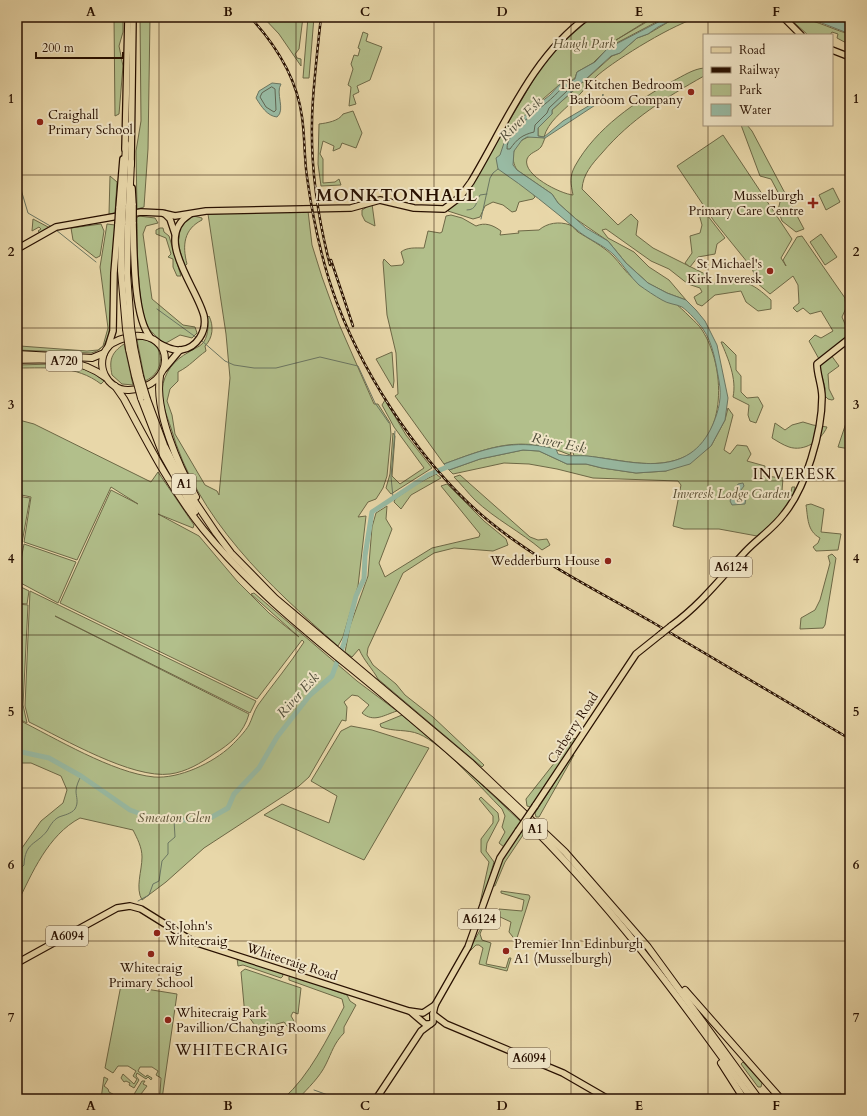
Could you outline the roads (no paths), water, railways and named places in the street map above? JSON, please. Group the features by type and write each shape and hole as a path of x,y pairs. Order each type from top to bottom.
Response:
{"highway":[{"name":"A1","path":"126,144 126,207"},
{"name":"A1","path":"131,162 125,223 128,328 138,376 158,444 173,476 202,524 224,552"},
{"path":"132,336 150,337 158,343 164,356 164,369 160,376 152,383 132,389 123,389 115,386 106,378 102,366 106,350 115,342 132,336"},
{"name":"A720","path":"17,354 92,358 106,350"},
{"name":"A720","path":"17,360 77,362 88,366 106,378"},
{"name":"A1","path":"160,376 158,390 161,406 181,468 201,505 238,560"},
{"name":"A1","path":"115,386 124,399 174,489 204,530 267,598 470,762 540,827 599,890 660,963 759,1099"},
{"name":"A1","path":"144,399 164,445 188,490 216,533 238,560 275,598 322,641"},
{"name":"A1","path":"359,671 475,773 555,849 623,926 688,1009 752,1099"},
{"path":"660,963 781,1099"},
{"path":"688,1009 744,1099"}],"main road":[{"name":"A1","path":"126,144 128,17"},
{"name":"A1","path":"131,162 133,17"},
{"path":"172,219 206,211 351,208 380,200 414,208 430,210 444,209 456,201 471,182 538,65 557,44 587,17"},
{"path":"783,17 800,34"},
{"path":"833,50 850,57"},
{"name":"A1","path":"106,350 112,331 114,273 125,223 126,207"},
{"path":"17,249 53,228 141,212 162,213 172,219 175,226 189,214"},
{"path":"158,343 167,348 180,350 190,347 199,339 204,329 204,317 179,261 172,219"},
{"name":"A1","path":"125,223 143,325 150,337"},
{"path":"175,234 178,223"},
{"name":"Carberry Road","path":"434,1015 435,1005 468,947 500,858 636,654 698,604 748,548 779,521 790,508 797,496 808,466 820,416 822,391 817,365 818,362 850,338"},
{"path":"164,369 180,350"},
{"name":"Whitecraig Road","path":"17,964 116,908 130,906 141,909 194,942 409,1011"},
{"name":"Carberry Road","path":"425,1012 435,1005"},
{"name":"A6094","path":"409,1011 425,1012"},
{"name":"A6094","path":"409,1011 422,1020"},
{"path":"376,1099 421,1030 431,1024 434,1020 434,1015 425,1012 421,1030"},
{"name":"A6094","path":"434,1015 446,1024 563,1072 608,1099"},
{"path":"422,1020 425,1024 431,1024"},
{"name":"A6094","path":"431,1024 446,1024"}],"water":[{"path":"668,17 683,17 679,21 670,21 648,34 637,38 620,53 611,56 552,110 552,114 538,128 538,136 544,137 563,121 602,98 603,94 603,100 545,138 527,137 522,140 514,151 513,165 517,170 552,194 558,203 586,228 608,241 626,263 648,283 667,293 686,300 696,310 705,321 717,345 728,398 725,420 711,446 690,464 666,471 636,473 586,464 567,464 539,451 523,450 480,459 449,470 444,464 486,450 512,445 540,446 556,449 558,454 566,455 588,456 642,463 659,463 675,460 690,453 703,442 713,424 717,414 720,387 712,347 699,323 682,307 664,301 639,285 610,251 581,233 539,199 498,169 496,158 500,155 506,137 512,130 527,113 550,95 559,85 568,83 575,79 577,72 595,62 607,49"},
{"path":"801,17 834,17 850,25 850,34 814,20"},
{"path":"272,83 281,84 279,92 281,110 277,117 267,113 256,98 259,91"},
{"path":"743,483 744,486 741,490 746,498 745,504 732,505 730,501 738,484"}],"waterway":[{"path":"481,219 490,178 498,169"},
{"path":"17,176 28,213 52,227"},
{"path":"467,210 474,207 480,195 487,194"},
{"path":"56,230 96,262"},
{"path":"157,309 197,338"},
{"path":"202,341 225,361 234,365 254,368 276,368 320,357 358,366 375,403 389,423"},
{"path":"393,497 391,477 395,431"},
{"name":"River Esk","path":"17,751 49,758 81,776 130,810 152,818 205,821 228,808 234,794 259,768 277,737 310,695 332,676 344,643 356,596 364,579 365,556 372,512 428,475 452,465"},
{"path":"17,872 24,865 26,852 43,836 52,823 59,817 75,809 77,802 76,789 81,776"},
{"path":"138,901 149,895 153,884 159,881 162,861 168,854 168,843 175,837 174,820"},
{"path":"314,1090 339,1099"}],"railway":[{"path":"250,17 277,51 295,89 302,117 306,170 315,225 322,257 337,303 364,363 381,393 400,422 443,477 466,501 490,522 528,550 850,739"},
{"path":"321,17 313,99 312,141 317,203 330,265"},
{"path":"331,260 353,326"}],"place":[{"name":"The Kitchen Bedroom Bathroom Company","path":"691,92"},
{"name":"Craighall Primary School","path":"40,122"},
{"name":"Musselburgh Primary Care Centre","path":"813,203"},
{"name":"St Michael's Kirk Inveresk","path":"770,271"},
{"name":"Wedderburn House","path":"608,561"},
{"name":"St John's Whitecraig","path":"157,933"},
{"name":"Premier Inn Edinburgh A1 (Musselburgh)","path":"506,951"},
{"name":"Whitecraig Primary School","path":"151,954"},
{"name":"Whitecraig Park Pavillion/Changing Rooms","path":"168,1020"}],"district":[{"name":"MONKTONHALL","path":"397,195"},
{"name":"INVERESK","path":"795,474"},
{"name":"WHITECRAIG","path":"232,1050"}],"park label":[{"name":"Haugh Park","path":"584,44"},
{"name":"Inveresk Lodge Garden","path":"731,494"},
{"name":"Smeaton Glen","path":"174,818"}]}
